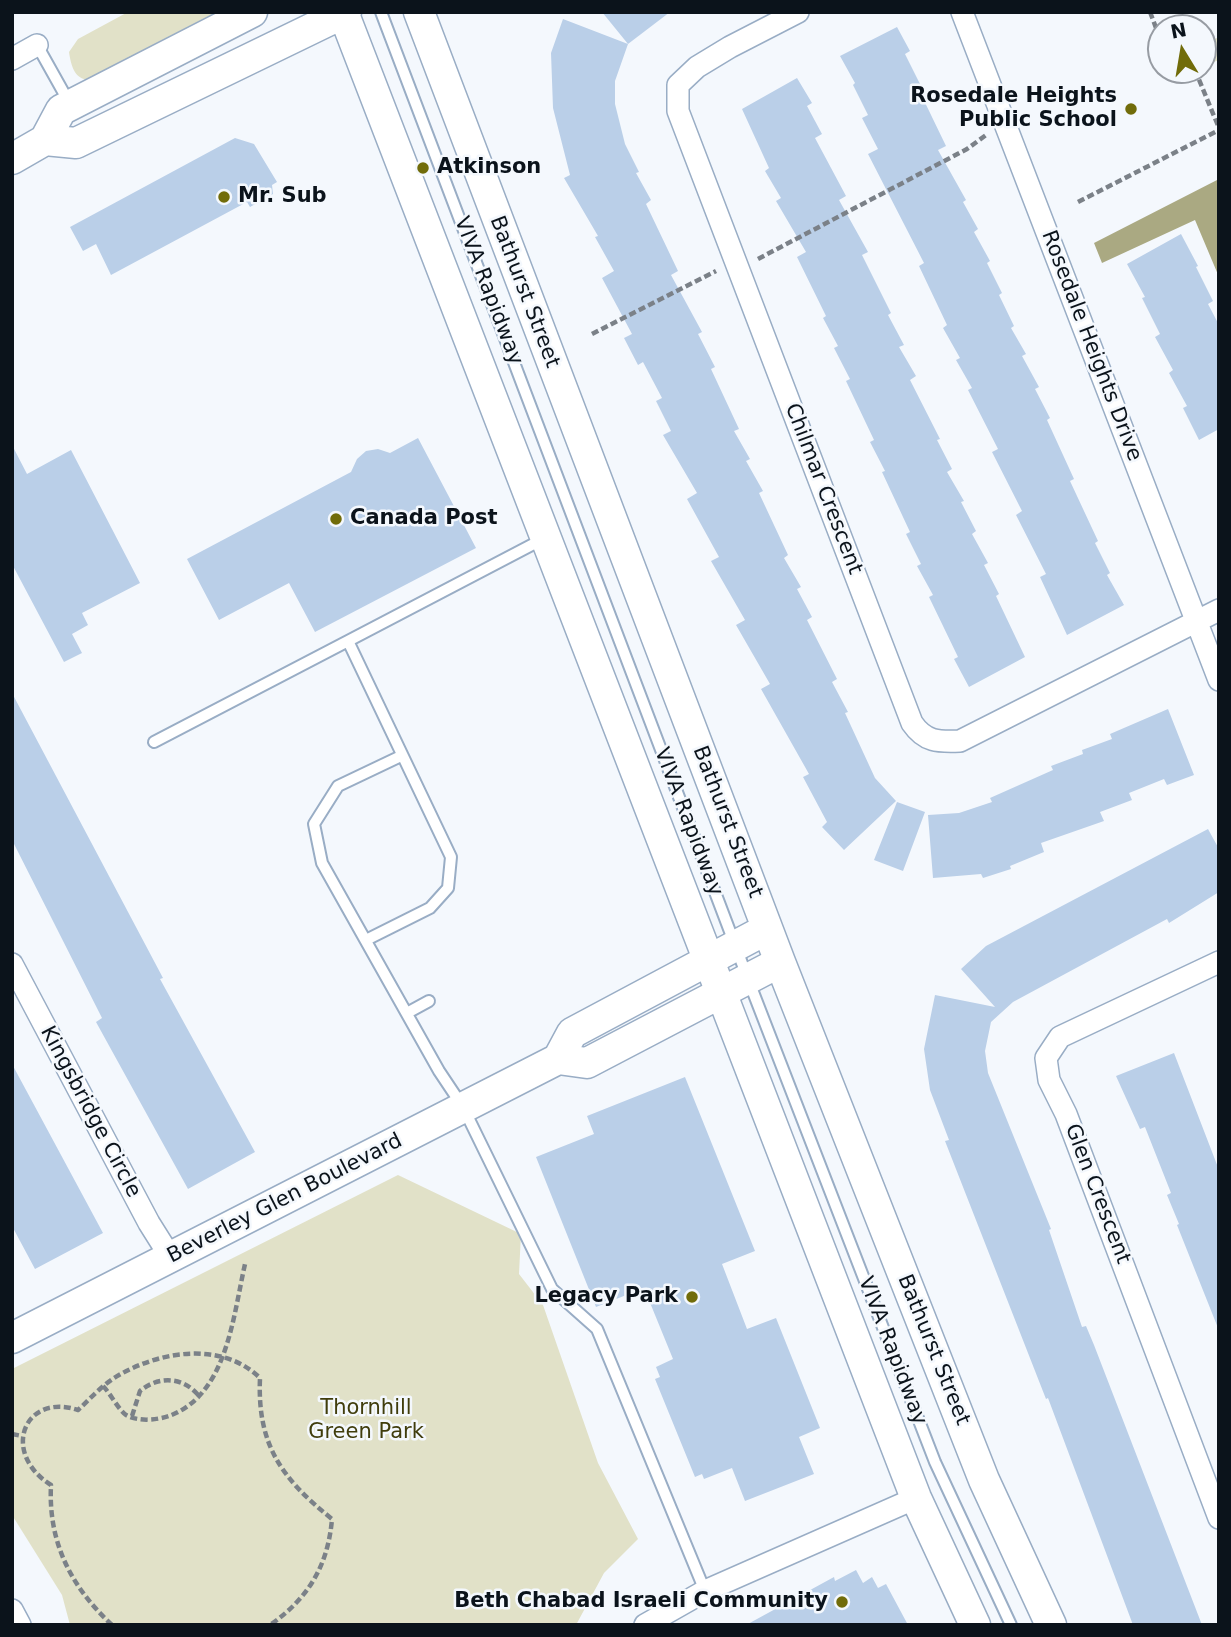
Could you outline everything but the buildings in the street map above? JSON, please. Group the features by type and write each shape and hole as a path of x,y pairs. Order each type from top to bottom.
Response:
{"main road":[{"path":"12,159 45,140 61,110 251,12"},
{"name":"Bathurst Street","path":"419,12 767,929 984,1480 1051,1625"},
{"path":"45,140 76,143 344,13 545,538 722,952 721,993 916,1498 975,1625"},
{"name":"Beverley Glen Boulevard","path":"558,1059 572,1033 767,929"},
{"name":"Beverley Glen Boulevard","path":"12,1338 558,1059 587,1063 780,962"}],"street":[{"name":"Chilmar Crescent","path":"799,12 697,67 678,85 678,111 912,723 922,737 938,742 960,741 1219,610"},
{"name":"Rosedale Heights Drive","path":"962,12 1219,680"},
{"path":"12,58 37,45"},
{"name":"Glen Crescent","path":"1219,962 1060,1037 1046,1058 1049,1080 1066,1114 1219,1518"},
{"name":"Kingsbridge Circle","path":"12,964 142,1211 171,1258"},
{"path":"645,1625 705,1591 916,1498"},
{"path":"12,1610 19,1625"}],"lane":[{"name":"VIVA Rapidway","path":"381,12 722,952 748,979 935,1462 1011,1625"},
{"path":"37,45 70,105"},
{"path":"154,742 545,538"},
{"path":"348,641 451,857 448,888 430,908 366,940"},
{"path":"401,756 338,786 314,824 322,863 463,1107 552,1289 597,1329 705,1591"},
{"path":"407,1013 429,1001"}],"path":[{"path":"1078,202 1219,129 1201,84"},
{"path":"755,261 967,149 986,135"},
{"path":"592,334 723,267"},
{"path":"103,1386 125,1414 161,1418 183,1410 199,1396 215,1373 245,1264"},
{"path":"112,1625 78,1589 57,1548 51,1526 51,1485 27,1467 22,1456 22,1436 26,1425 35,1414 49,1407 78,1410 103,1386 139,1365 165,1357 221,1355 238,1362 260,1378 261,1423 269,1447 283,1472 332,1519 323,1567 306,1594 270,1625"},
{"path":"132,1416 139,1391 157,1380 184,1384 199,1396"},
{"path":"12,1434 22,1436"}],"green space":[{"path":"128,12 218,12 89,80 80,77 72,66 69,52 78,39"},
{"name":"Thornhill Green Park","path":"398,1175 521,1234 519,1274 543,1305 598,1463 638,1539 604,1573 576,1625 70,1625 62,1595 12,1515 12,1369"}],"shaded area":[{"path":"1219,179 1219,277 1195,220 1102,263 1094,243"}],"place":[{"name":"Rosedale Heights Public School","path":"1131,109"},
{"name":"Atkinson","path":"423,168"},
{"name":"Mr. Sub","path":"224,197"},
{"name":"Canada Post","path":"336,519"},
{"name":"Legacy Park","path":"692,1297"},
{"name":"Beth Chabad Israeli Community","path":"842,1602"}]}
